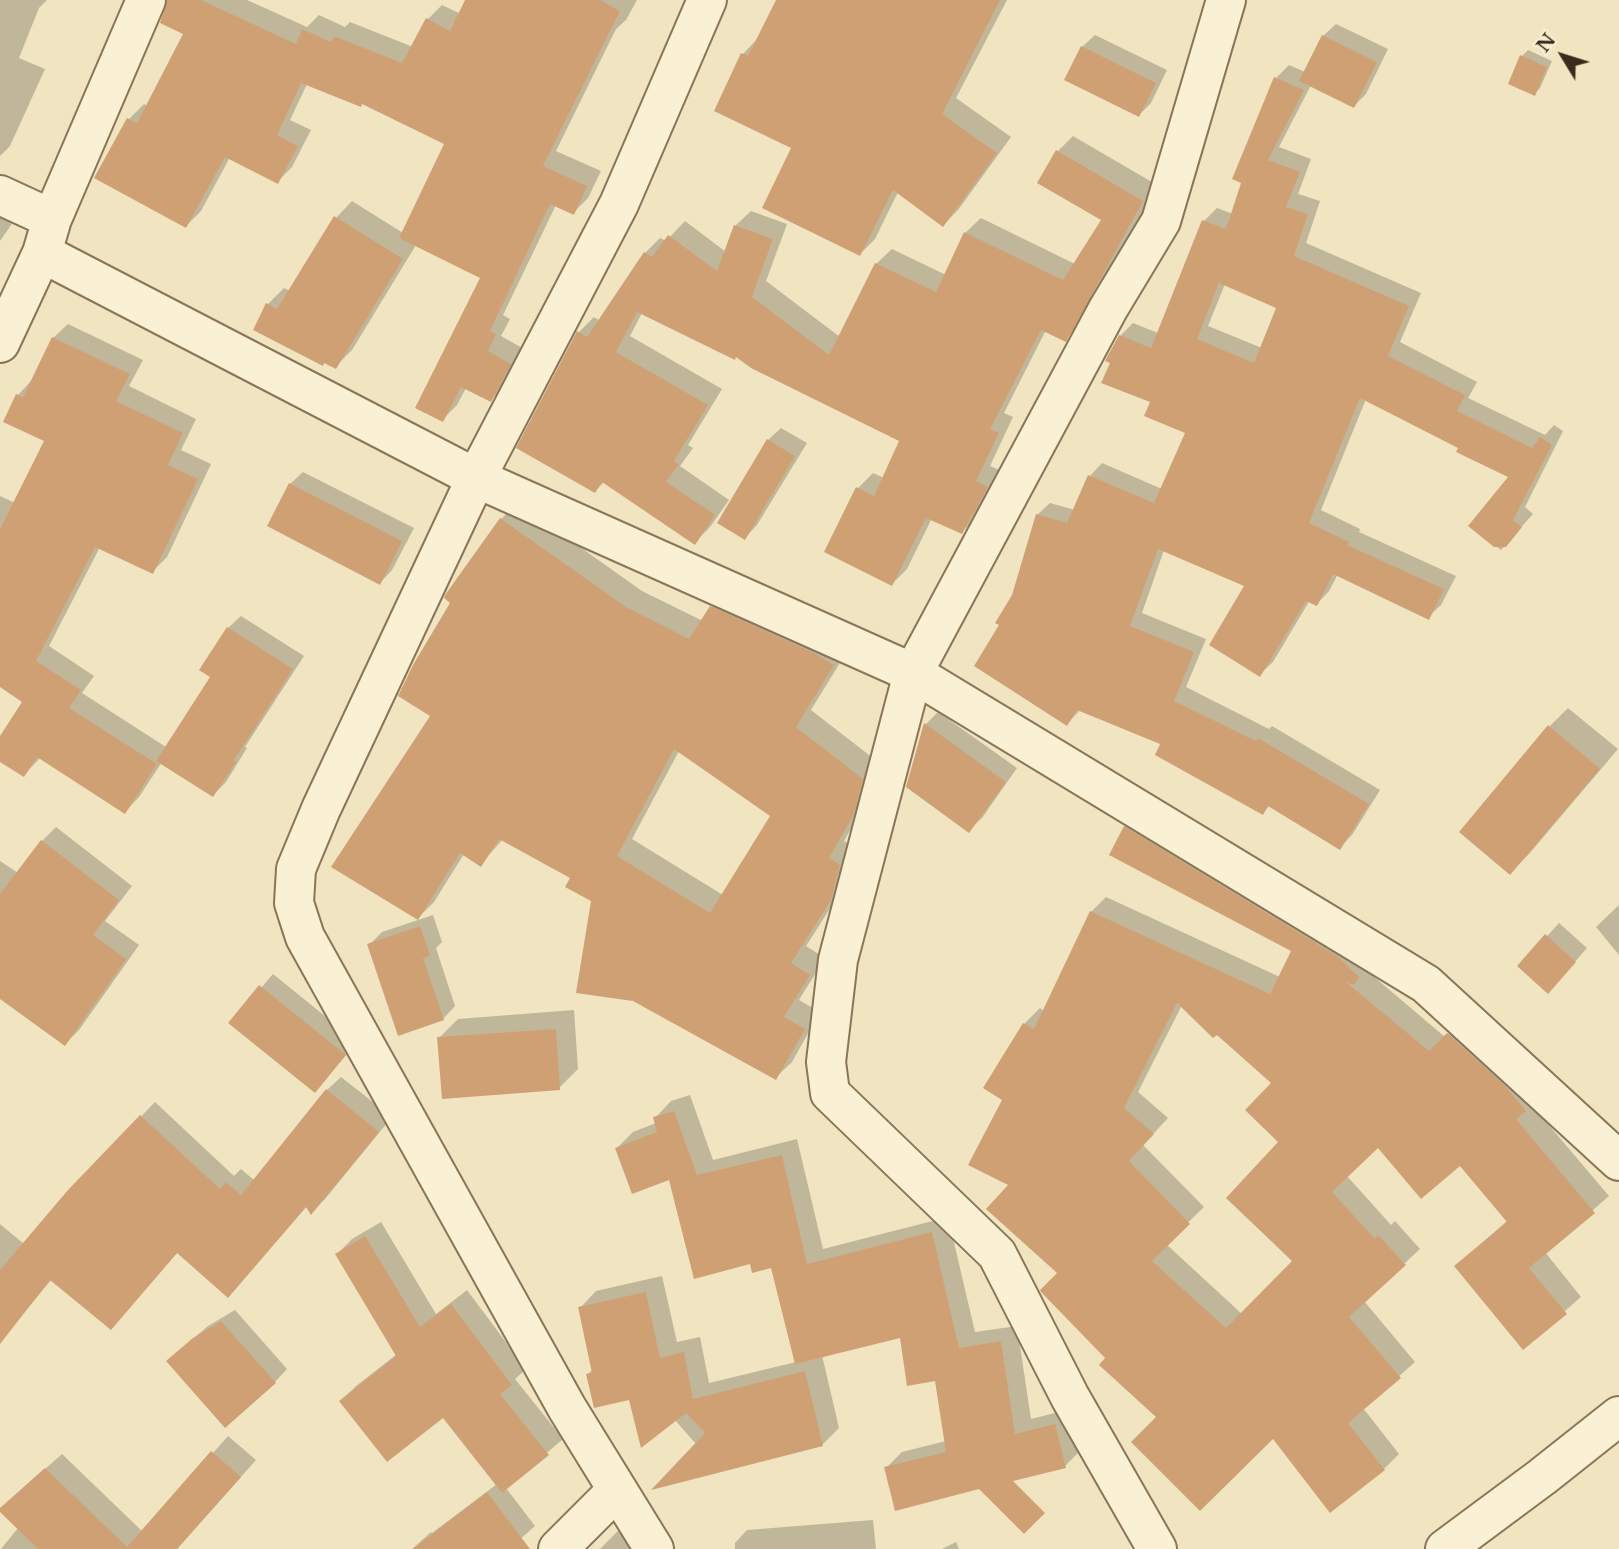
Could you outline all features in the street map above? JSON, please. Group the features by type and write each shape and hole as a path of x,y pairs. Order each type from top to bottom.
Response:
{"street":[{"path":"0,343 146,0"},
{"path":"654,1549 567,1408 305,937 294,903 296,869 321,809 476,478 619,204 707,0"},
{"path":"1157,1549 1070,1396 997,1254 830,1093 827,1062 838,960 913,673 1108,309 1161,221 1226,0"},
{"path":"0,195 47,236 476,478 913,673 1426,984 1619,1161"},
{"path":"1445,1549 1619,1416"},
{"path":"558,1549 617,1490"}],"building":[{"path":"167,0 201,0 296,44 302,29 331,42 334,36 402,63 426,18 450,31 465,0 600,0 620,11 543,166 587,186 574,215 550,204 490,331 496,334 488,351 511,364 491,402 461,387 443,422 415,408 480,278 399,238 444,144 362,104 361,107 301,83 277,135 298,146 278,184 225,157 186,228 94,178 127,118 137,123 183,34 160,23"},
{"path":"776,0 1000,0 942,114 997,153 943,227 893,190 860,256 762,208 791,148 714,111 741,53 748,56"},
{"path":"1322,35 1377,62 1354,108 1299,81"},
{"path":"1081,46 1156,83 1139,117 1064,80"},
{"path":"1520,55 1547,67 1535,96 1508,84"},
{"path":"1274,77 1304,90 1268,160 1300,172 1286,207 1308,214 1294,256 1409,306 1388,356 1465,395 1457,411 1532,448 1540,437 1552,445 1513,520 1522,527 1506,547 1494,547 1468,526 1508,477 1456,452 1458,448 1360,398 1309,523 1349,542 1347,545 1444,589 1429,620 1333,574 1317,606 1306,601 1260,677 1209,645 1244,586 1158,549 1130,626 1194,652 1174,701 1256,741 1258,738 1369,804 1340,850 1268,806 1263,815 1155,755 1160,744 1077,710 1067,726 974,666 999,625 995,623 1012,595 1036,514 1067,523 1088,475 1154,503 1185,433 1144,416 1150,402 1101,383 1110,363 1105,361 1119,335 1151,348 1202,220 1226,229 1241,183 1232,179","holes":["1219,283 1276,308 1254,363 1197,339"]},
{"path":"1056,150 1143,201 1066,342 1041,330 990,429 999,433 976,481 988,487 962,534 926,518 892,586 824,552 856,487 874,496 899,441 751,368 736,357 735,360 637,312 616,352 708,405 674,461 679,464 666,482 715,515 695,545 602,482 595,493 516,448 577,331 587,337 644,252 652,257 668,235 717,271 734,225 773,239 752,297 829,355 875,263 936,292 964,232 1063,280 1101,220 1037,183"},
{"path":"334,216 403,259 336,369 324,363 323,366 253,330 266,303 277,309"},
{"path":"52,337 130,374 116,401 183,433 168,465 198,479 153,574 95,547 36,661 81,690 69,708 157,764 125,814 37,757 24,777 0,762 0,736 22,702 0,687 0,529 44,441 3,422 16,394 23,397"},
{"path":"767,439 795,456 745,540 717,523"},
{"path":"289,483 402,541 380,585 267,526"},
{"path":"500,518 626,607 689,639 710,606 814,653 834,665 796,727 863,779 854,814 829,858 840,865 831,900 791,963 810,975 784,1017 805,1029 776,1080 633,1001 576,993 591,901 565,887 570,878 499,839 481,867 460,853 418,920 331,867 430,716 398,696 450,603 444,598","holes":["674,749 770,816 710,913 617,856"]},
{"path":"227,627 293,669 213,797 156,761 210,677 199,670"},
{"path":"924,723 1006,782 969,833 906,787"},
{"path":"1548,725 1600,769 1510,875 1459,832"},
{"path":"1124,826 1337,956 1359,977 1354,985 1346,982 1429,1051 1447,1033 1504,1085 1526,1111 1516,1119 1595,1213 1529,1268 1567,1314 1523,1350 1454,1266 1507,1222 1460,1166 1421,1199 1378,1148 1332,1192 1375,1239 1378,1235 1406,1265 1349,1317 1401,1378 1348,1423 1385,1470 1330,1513 1273,1439 1200,1511 1131,1442 1156,1417 1099,1365 1105,1358 1041,1292 1057,1273 986,1209 1008,1185 968,1165 1002,1100 983,1088 1023,1023 1034,1029 1090,911 1270,994 1291,951 1109,855","holes":["1177,1003 1213,1038 1217,1035 1271,1083 1245,1110 1278,1142 1226,1198 1292,1261 1226,1328 1152,1261 1190,1224 1129,1161 1154,1134 1124,1108"]},
{"path":"41,840 119,900 93,935 126,959 65,1046 0,999 0,894"},
{"path":"420,926 430,956 423,958 444,1020 398,1036 367,944"},
{"path":"1545,934 1576,962 1548,994 1517,966"},
{"path":"259,985 346,1055 315,1093 228,1023"},
{"path":"556,1029 560,1090 442,1099 437,1037"},
{"path":"326,1089 379,1132 311,1215 306,1207 228,1298 177,1253 111,1330 50,1280 0,1344 0,1270 68,1190 140,1115 220,1189 226,1182 241,1195"},
{"path":"674,1111 697,1175 782,1155 807,1264 932,1232 959,1348 1001,1341 1015,1434 1055,1424 1066,1468 1013,1481 1045,1513 1024,1534 979,1489 895,1511 884,1467 946,1452 935,1381 907,1386 900,1338 795,1364 771,1268 752,1273 750,1264 694,1279 669,1180 632,1194 615,1148 657,1132 653,1117"},
{"path":"365,1236 420,1327 451,1304 512,1385 500,1394 549,1455 502,1493 443,1418 387,1462 339,1401 396,1356 335,1254"},
{"path":"646,1292 660,1358 684,1352 693,1399 805,1371 823,1446 651,1490 705,1433 686,1413 641,1448 629,1400 594,1408 586,1374 592,1373 578,1307"},
{"path":"221,1321 276,1383 225,1428 166,1361 193,1338"},
{"path":"211,1451 241,1477 177,1549 38,1549 0,1512 0,1508 45,1468 127,1547"},
{"path":"487,1492 530,1549 413,1549"}]}
